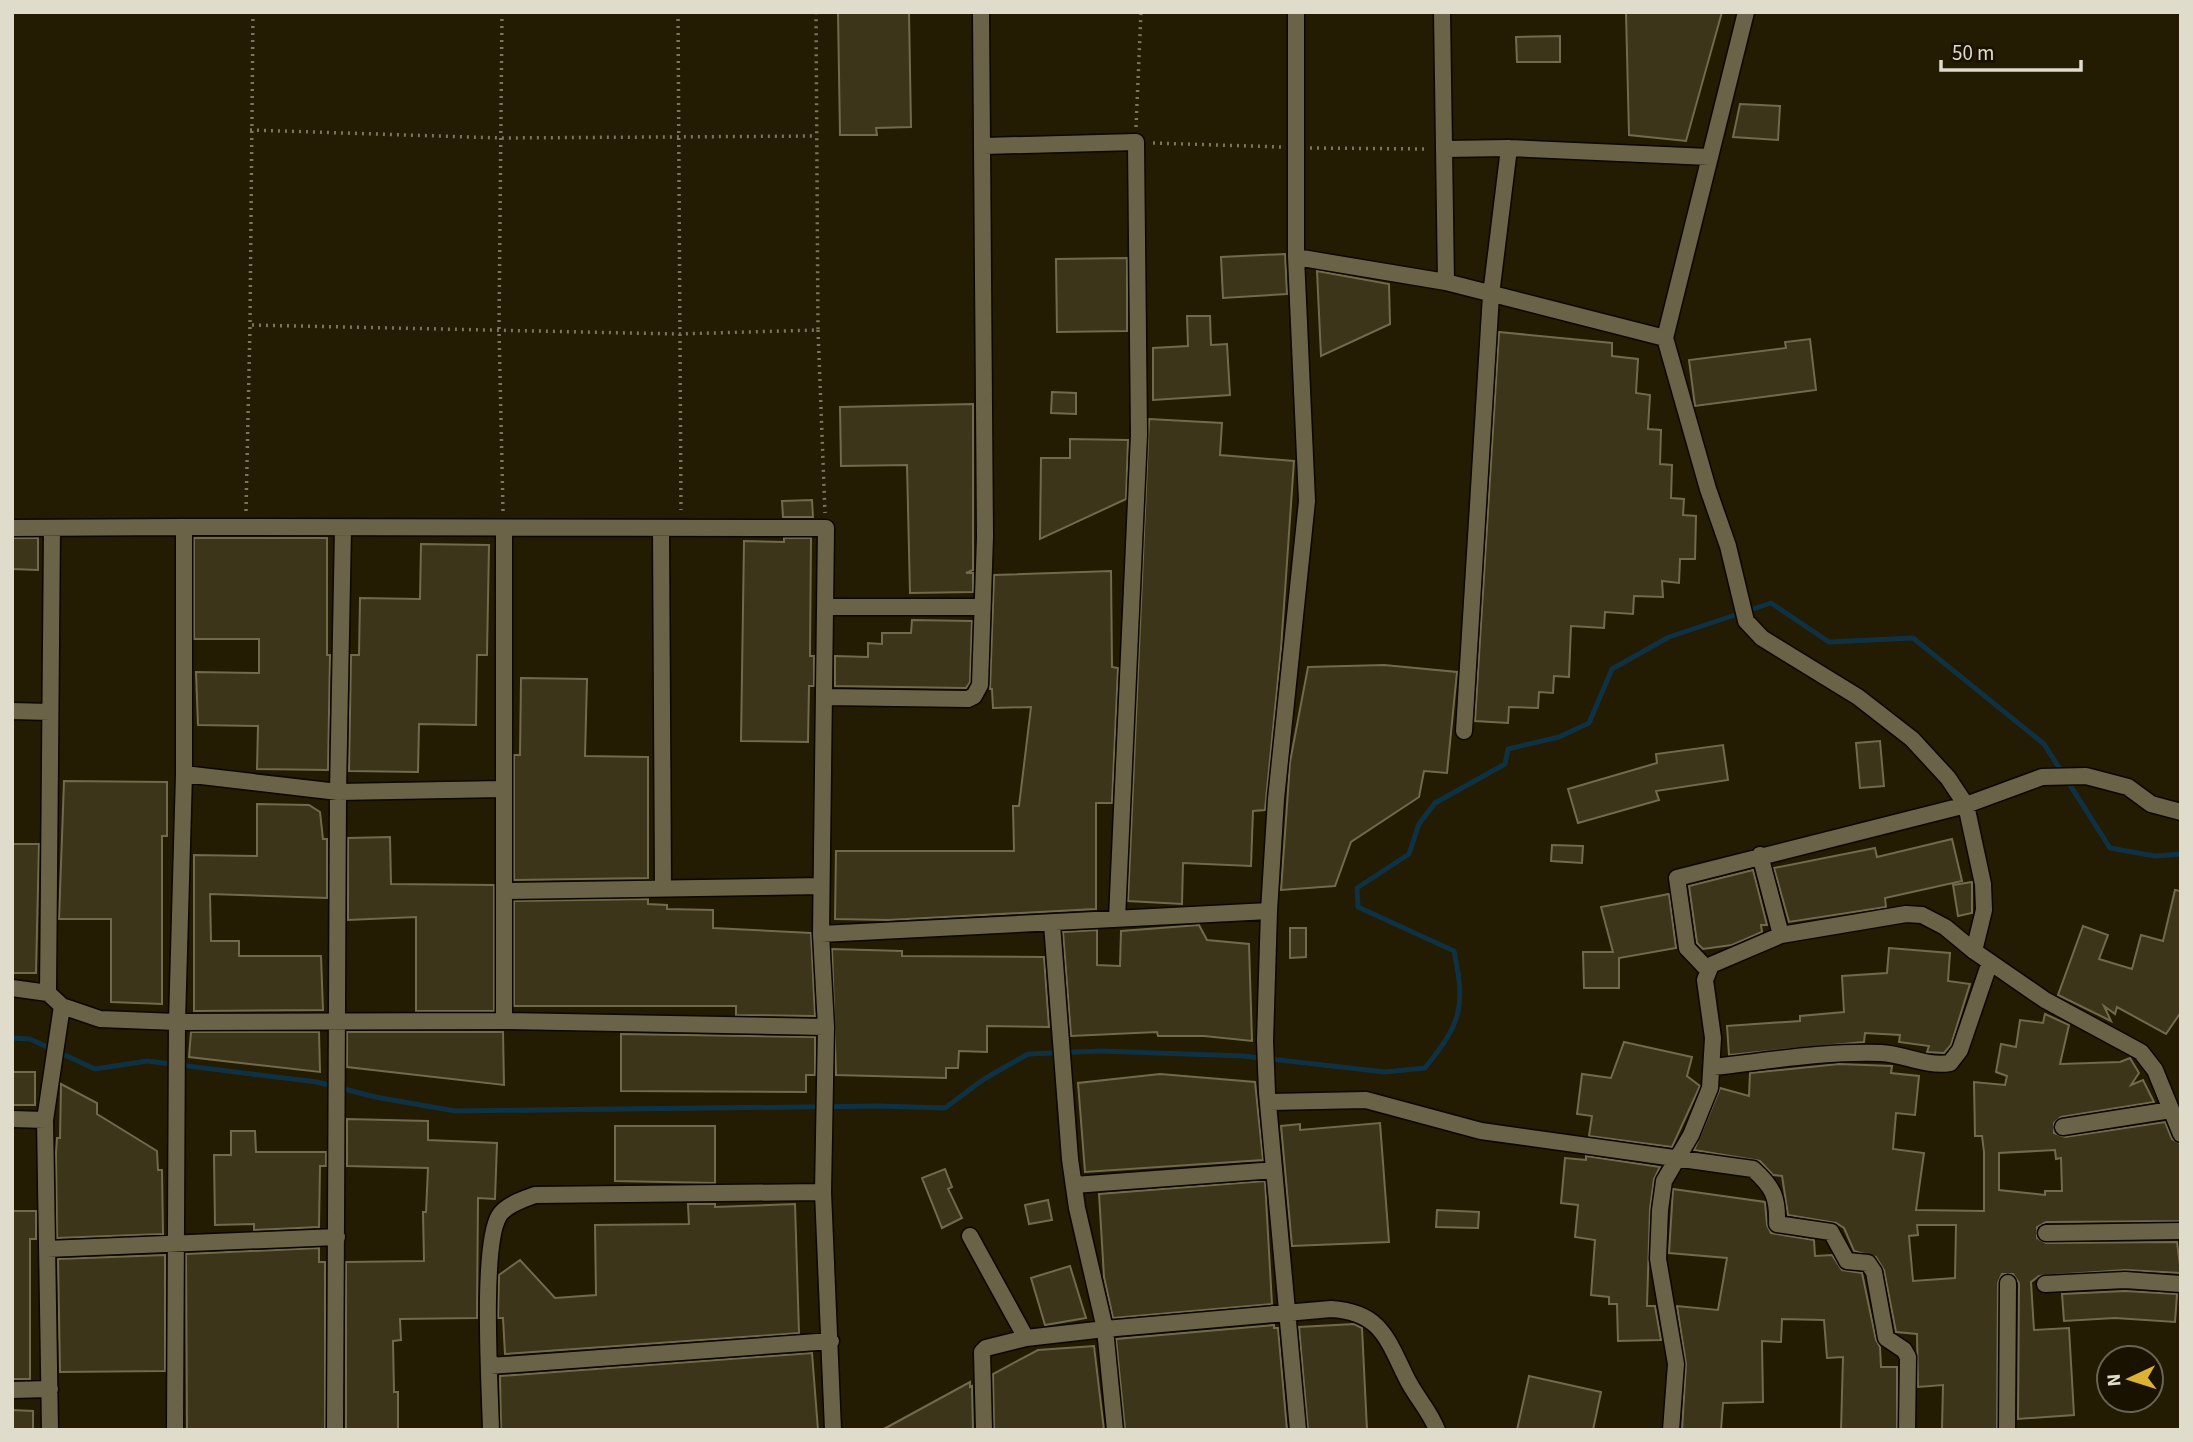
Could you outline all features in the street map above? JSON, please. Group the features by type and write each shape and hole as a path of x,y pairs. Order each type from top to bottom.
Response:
{"street":[{"path":"824,697 974,696 980,685 984,146 981,12"},
{"path":"1296,12 1299,148 1296,257 1307,502 1276,799 1265,1041 1298,1430"},
{"path":"1442,12 1446,282"},
{"path":"1746,12 1665,338 1708,489 1728,546 1735,586 1746,621 1762,638 1858,697 1912,739 1948,778 1966,805 1983,884 1984,910 1974,951"},
{"path":"984,146 1136,142 1139,435 1117,919"},
{"path":"1445,149 1509,148 1709,157"},
{"path":"1464,731 1491,295 1509,148"},
{"path":"1296,257 1446,282 1665,338"},
{"path":"176,1430 176,1085 184,774 184,527"},
{"path":"12,528 826,528 821,886 826,1027 823,1192 833,1430"},
{"path":"48,993 52,528"},
{"path":"335,1430 338,792 344,528"},
{"path":"504,529 504,1021"},
{"path":"661,530 663,889"},
{"path":"825,607 982,607"},
{"path":"12,710 50,712"},
{"path":"184,774 338,792 503,789"},
{"path":"1707,969 1687,948 1675,879 1760,855 1966,805 2042,777 2086,776 2128,787 2151,804 2181,812"},
{"path":"1760,855 1781,935"},
{"path":"504,891 821,886"},
{"path":"821,934 1269,911"},
{"path":"1707,969 1781,935 1914,915 1945,926 1974,951 2045,1000 2141,1052 2154,1070 2181,1134"},
{"path":"1052,923 1074,1185 1105,1329 1115,1430"},
{"path":"1713,1066 1884,1053 1938,1065 1950,1063 1960,1050 1990,962"},
{"path":"1671,1430 1676,1364 1658,1259 1659,1237 1664,1181 1676,1156 1692,1135 1710,1088 1713,1066 1705,980 1707,969"},
{"path":"12,988 48,993 62,1006 100,1018 177,1022 504,1021 826,1027"},
{"path":"50,1430 45,1120 62,1006"},
{"path":"1268,1098 1366,1100 1481,1131 1676,1156 1753,1169 1765,1180 1778,1201 1777,1224 1830,1232 1847,1261 1868,1263 1874,1272 1885,1338 1904,1350 1908,1357 1907,1430"},
{"path":"2063,1127 2171,1110"},
{"path":"12,1119 45,1120"},
{"path":"1074,1185 1274,1170"},
{"path":"491,1430 489,1252 499,1215 514,1204 535,1195 823,1192"},
{"path":"2046,1233 2181,1231"},
{"path":"970,1236 1026,1338"},
{"path":"47,1249 337,1237"},
{"path":"2045,1284 2125,1280 2181,1284"},
{"path":"2007,1430 2008,1283"},
{"path":"984,1430 982,1352 986,1348 1026,1338 1105,1329 1331,1309 1352,1310 1369,1318 1398,1356 1407,1378 1437,1430"},
{"path":"490,1366 831,1341"},
{"path":"12,1390 50,1389"}],"path":[{"path":"246,527 253,12"},
{"path":"502,12 499,328 504,529"},
{"path":"678,12 678,334 682,530"},
{"path":"816,12 818,330 826,528"},
{"path":"1141,12 1136,142 1299,148 1445,149"},
{"path":"250,130 501,138 816,136"},
{"path":"250,325 499,328 678,334 818,330"}],"building":[{"path":"838,12 909,12 911,127 876,128 877,135 840,135"},
{"path":"1626,12 1722,12 1686,141 1629,135"},
{"path":"1560,36 1560,62 1517,62 1516,37"},
{"path":"1740,104 1780,106 1778,140 1733,137"},
{"path":"1285,254 1287,294 1223,298 1221,257"},
{"path":"1127,258 1127,331 1057,332 1056,259"},
{"path":"1317,271 1389,284 1390,324 1321,356"},
{"path":"1187,316 1210,316 1211,345 1227,344 1230,395 1153,400 1153,348 1188,346"},
{"path":"1499,332 1612,343 1612,356 1638,359 1636,393 1650,395 1648,429 1661,430 1660,464 1672,465 1671,498 1684,499 1683,515 1696,516 1695,559 1680,559 1679,583 1662,581 1663,597 1634,596 1633,614 1605,612 1604,628 1571,626 1569,677 1554,676 1553,693 1539,692 1538,708 1509,707 1508,723 1475,721"},
{"path":"1810,339 1816,390 1695,406 1689,360 1786,348 1785,342"},
{"path":"1052,392 1076,393 1076,414 1051,413"},
{"path":"973,404 973,570 966,573 973,573 973,592 910,593 907,465 841,466 840,407"},
{"path":"1149,419 1222,423 1220,455 1294,461 1281,649 1265,810 1253,811 1251,866 1183,863 1182,904 1128,901"},
{"path":"1070,439 1128,440 1126,499 1040,539 1041,458 1070,458"},
{"path":"812,500 813,517 783,517 782,501"},
{"path":"12,538 38,538 38,570 12,569"},
{"path":"194,538 327,538 327,655 330,655 328,770 257,769 258,726 198,725 196,672 259,673 259,639 194,639"},
{"path":"784,538 811,538 810,656 814,656 814,686 809,686 808,742 741,741 744,541 784,542"},
{"path":"421,544 489,545 487,655 477,655 476,725 419,724 418,772 349,771 351,655 359,655 360,598 420,599"},
{"path":"1111,571 1112,667 1118,668 1112,803 1096,803 1096,909 888,920 835,919 836,851 1014,851 1013,806 1019,806 1031,707 993,708 990,689 994,575"},
{"path":"912,620 972,621 970,682 966,688 835,686 835,656 868,657 868,643 882,644 882,633 911,633"},
{"path":"1384,665 1457,672 1447,773 1424,771 1419,797 1351,842 1335,886 1281,890 1290,762 1308,667"},
{"path":"521,678 587,679 585,756 648,757 648,878 514,880 514,755 520,755"},
{"path":"1880,741 1884,786 1860,788 1856,743"},
{"path":"1723,745 1728,780 1656,791 1659,800 1578,823 1568,789 1657,763 1656,754"},
{"path":"64,781 167,782 167,836 162,836 162,1004 111,1002 111,919 59,919"},
{"path":"257,804 309,805 320,812 323,839 327,839 327,898 210,894 211,941 239,941 239,956 321,956 323,1010 194,1011 194,855 257,856"},
{"path":"390,837 391,884 494,885 494,1011 416,1011 416,917 348,920 348,838"},
{"path":"1952,839 1962,881 1885,898 1886,907 1789,922 1774,868 1875,848 1877,857"},
{"path":"12,844 39,844 36,973 12,973"},
{"path":"1552,845 1583,846 1582,863 1551,861"},
{"path":"1753,870 1767,925 1761,925 1762,932 1732,945 1703,949 1697,943 1689,886"},
{"path":"1972,882 1972,913 1958,916 1953,885"},
{"path":"2175,890 2181,891 2181,1012 2166,1034 2117,1007 2115,1014 2104,1006 2111,1021 2058,995 2083,926 2108,935 2099,959 2132,969 2141,935 2163,941"},
{"path":"1669,894 1676,948 1619,958 1619,988 1584,988 1583,952 1613,952 1601,907"},
{"path":"648,899 648,904 667,905 667,909 713,910 713,928 811,933 815,1016 736,1015 736,1006 514,1006 514,901"},
{"path":"1199,925 1207,940 1249,944 1252,1041 1204,1036 1158,1036 1157,1032 1071,1036 1063,932 1097,930 1097,965 1120,966 1121,931"},
{"path":"1290,928 1306,928 1306,957 1290,958"},
{"path":"1889,948 1950,953 1948,981 1970,984 1951,1045 1944,1053 1927,1052 1929,1046 1899,1042 1900,1035 1865,1033 1864,1042 1729,1055 1727,1026 1800,1021 1800,1016 1844,1012 1842,976 1887,973"},
{"path":"832,949 902,951 902,956 1044,957 1049,1027 987,1026 987,1052 959,1051 958,1068 946,1068 946,1078 836,1075"},
{"path":"2045,1014 2069,1025 2060,1064 2120,1062 2130,1058 2139,1073 2131,1085 2143,1080 2154,1102 2061,1117 2054,1123 2054,1133 2065,1137 2165,1122 2172,1139 2181,1144 2181,1221 2046,1222 2037,1227 2037,1238 2046,1243 2177,1242 2181,1273 2125,1270 2039,1276 2031,1282 2034,1330 2069,1328 2074,1415 2018,1419 2019,1283 2013,1274 2002,1274 1998,1283 1997,1430 1942,1429 1943,1385 1918,1387 1917,1334 1896,1332 1884,1270 1876,1257 1854,1251 1844,1228 1836,1223 1788,1215 1782,1176 1773,1175 1760,1161 1694,1150 1720,1088 1749,1096 1750,1073 1839,1064 1892,1066 1891,1073 1919,1076 1915,1115 1896,1113 1893,1149 1924,1153 1916,1210 1984,1211 1984,1152 1982,1136 1975,1136 1974,1082 2005,1085 2007,1076 1996,1072 2001,1044 2016,1047 2020,1020 2043,1023","holes":["2055,1150 2056,1159 2061,1158 2062,1191 2045,1191 2045,1195 1999,1190 1999,1153","1917,1225 1956,1225 1955,1278 1913,1281 1909,1236 1918,1235"]},
{"path":"191,1032 319,1032 320,1072 189,1057"},
{"path":"347,1032 503,1032 504,1085 347,1067"},
{"path":"621,1034 815,1037 815,1075 806,1075 806,1092 621,1091"},
{"path":"1624,1042 1692,1057 1687,1076 1700,1086 1672,1147 1589,1136 1592,1116 1577,1114 1582,1074 1611,1078"},
{"path":"12,1072 35,1072 35,1105 12,1105"},
{"path":"1160,1074 1255,1082 1263,1160 1085,1172 1078,1083"},
{"path":"61,1084 97,1103 97,1114 157,1151 158,1170 162,1170 163,1234 57,1238 56,1153 57,1138 60,1138"},
{"path":"347,1119 428,1121 428,1140 497,1143 495,1199 478,1198 477,1318 400,1319 401,1340 393,1341 394,1392 398,1392 398,1430 346,1430 346,1262 424,1261 423,1212 426,1212 428,1168 347,1166"},
{"path":"1380,1123 1389,1242 1292,1246 1281,1126 1300,1124 1300,1130"},
{"path":"615,1126 715,1126 715,1183 615,1181"},
{"path":"231,1131 255,1131 256,1152 326,1152 326,1166 320,1166 319,1227 254,1230 254,1224 215,1225 214,1155 231,1155"},
{"path":"1586,1156 1660,1167 1654,1179 1650,1209 1647,1306 1655,1306 1661,1340 1618,1341 1617,1304 1609,1304 1609,1297 1591,1295 1595,1240 1575,1237 1578,1205 1561,1203 1565,1158 1586,1160"},
{"path":"945,1169 952,1187 948,1189 962,1218 942,1228 922,1178"},
{"path":"1265,1181 1272,1304 1113,1318 1104,1277 1099,1194"},
{"path":"1673,1189 1765,1202 1767,1225 1771,1233 1814,1240 1815,1256 1832,1255 1842,1270 1862,1273 1876,1340 1880,1347 1881,1367 1897,1367 1897,1430 1841,1430 1843,1357 1827,1358 1824,1320 1782,1319 1781,1342 1762,1341 1763,1402 1723,1403 1721,1430 1682,1430 1686,1364 1677,1306 1718,1310 1727,1258 1669,1253"},
{"path":"1048,1200 1052,1220 1029,1224 1025,1205"},
{"path":"688,1204 715,1204 715,1207 795,1204 799,1333 505,1354 503,1318 498,1318 499,1275 520,1260 555,1298 596,1295 595,1225 689,1224"},
{"path":"1437,1210 1479,1212 1478,1228 1436,1227"},
{"path":"12,1211 36,1211 36,1239 30,1239 30,1379 12,1379"},
{"path":"319,1248 319,1262 325,1262 325,1430 187,1430 186,1254"},
{"path":"165,1255 165,1371 60,1372 58,1259"},
{"path":"1070,1266 1086,1318 1045,1325 1031,1278"},
{"path":"2125,1291 2177,1294 2175,1322 2115,1318 2064,1321 2062,1294"},
{"path":"1354,1324 1362,1328 1367,1430 1308,1430 1299,1327"},
{"path":"1274,1325 1274,1328 1278,1328 1287,1430 1125,1430 1116,1339"},
{"path":"1094,1346 1104,1430 994,1430 993,1374 1038,1350"},
{"path":"812,1353 818,1430 501,1430 500,1376"},
{"path":"1529,1376 1601,1392 1593,1430 1517,1430"},
{"path":"970,1382 973,1430 882,1430"},
{"path":"12,1410 33,1411 33,1430 12,1430"}],"waterway":[{"path":"12,1038 30,1039 95,1069 147,1061 317,1082 375,1097 455,1111 879,1106 945,1108 984,1079 1028,1054 1101,1051 1243,1056 1385,1072 1425,1068 1446,1039 1458,1014 1460,987 1454,951 1358,907 1357,888 1409,854 1419,824 1435,803 1505,764 1508,749 1559,737 1589,723 1612,669 1669,637 1771,603 1829,642 1913,638 2044,744 2110,848 2155,856 2181,854"}]}
